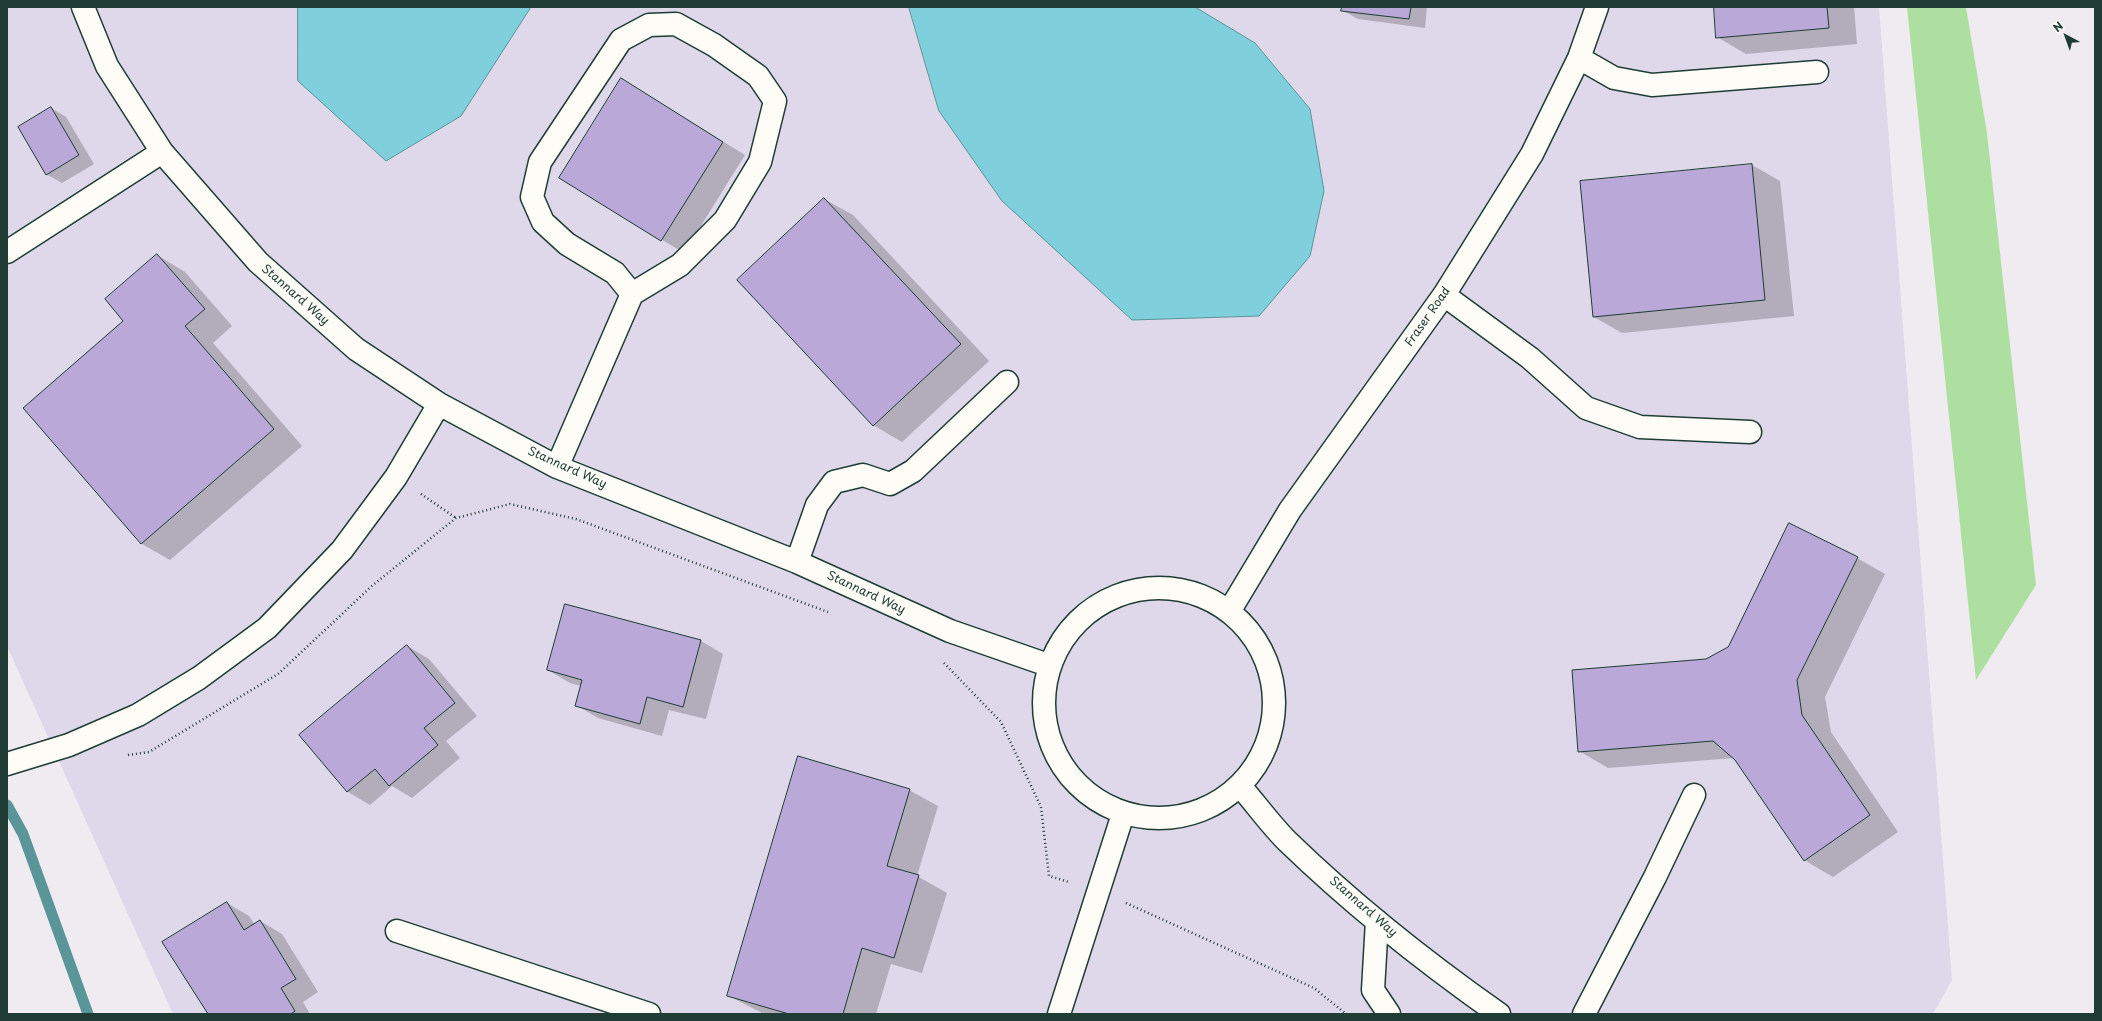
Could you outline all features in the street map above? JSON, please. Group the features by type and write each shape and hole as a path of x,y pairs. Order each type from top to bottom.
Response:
{"street":[{"name":"Stannard Way","path":"83,7 107,66 162,152 258,262 356,349 439,404 557,467 797,562 950,632 1048,665"},
{"name":"Fraser Road","path":"1230,610 1290,510 1444,295 1532,154 1579,58 1597,7"},
{"path":"557,467 632,294 680,265 726,220 760,162 775,101 758,76 714,45 676,24 649,25 622,40 540,162 532,197 543,222 567,244 615,273 632,294"},
{"path":"1579,58 1614,78 1652,85 1817,72"},
{"path":"7,252 162,152"},
{"path":"1444,295 1530,358 1586,408 1640,427 1750,432"},
{"path":"797,562 817,505 834,482 863,476 890,484 913,471 1008,382"},
{"path":"7,764 69,744 138,716 198,678 267,628 342,550 396,477 439,404"},
{"path":"1152,586 1194,592 1230,610 1255,636 1273,680 1274,716 1265,750 1240,786 1200,812 1158,819 1123,814 1081,790 1053,752 1042,712 1048,665 1072,626 1111,596 1152,586"},
{"name":"Stannard Way","path":"1240,786 1286,840 1377,921 1470,994 1499,1014"},
{"path":"1584,1014 1655,877 1694,795"},
{"path":"1059,1014 1100,891 1123,814"},
{"path":"1377,921 1373,990 1389,1014"},
{"path":"397,931 650,1014"}],"path":[{"path":"396,477 456,518"},
{"path":"126,755 149,752 278,674 373,585 456,518 510,504 576,519 831,613"},
{"path":"938,660 945,664 1001,722 1041,807 1049,876 1100,891 1314,988 1346,1014"}],"shaded area":[{"path":"7,7 1879,7 1952,980 1933,1014 173,1014 7,646"}],"green space":[{"path":"1907,7 1966,7 1987,133 2036,585 1976,680"}],"water":[{"path":"298,7 531,7 461,116 386,161 298,81"},
{"path":"909,7 1195,7 1255,43 1310,109 1324,191 1310,256 1259,316 1132,320 1002,201 939,111"}],"building":[{"path":"1342,7 1411,7 1409,19 1341,11"},
{"path":"1714,7 1827,7 1829,28 1716,38"},
{"path":"621,78 723,142 661,241 559,178"},
{"path":"51,107 79,155 46,175 18,127"},
{"path":"1752,164 1765,300 1593,317 1580,181"},
{"path":"824,198 961,344 873,426 737,280"},
{"path":"157,254 205,309 185,326 274,429 141,544 23,408 123,321 105,299"},
{"path":"1789,523 1858,557 1797,680 1802,715 1870,815 1804,861 1735,760 1713,741 1578,752 1572,670 1706,659 1728,647"},
{"path":"565,604 701,640 683,707 647,697 640,724 575,706 582,680 547,670"},
{"path":"407,645 455,703 424,728 438,745 389,786 375,769 347,792 299,735"},
{"path":"798,756 910,789 887,866 919,875 894,958 862,948 843,1014 789,1014 727,996"},
{"path":"227,902 244,930 260,920 296,979 281,988 295,1011 291,1014 208,1014 162,942"}],"waterway":[{"path":"7,805 23,834 88,1014"}]}
